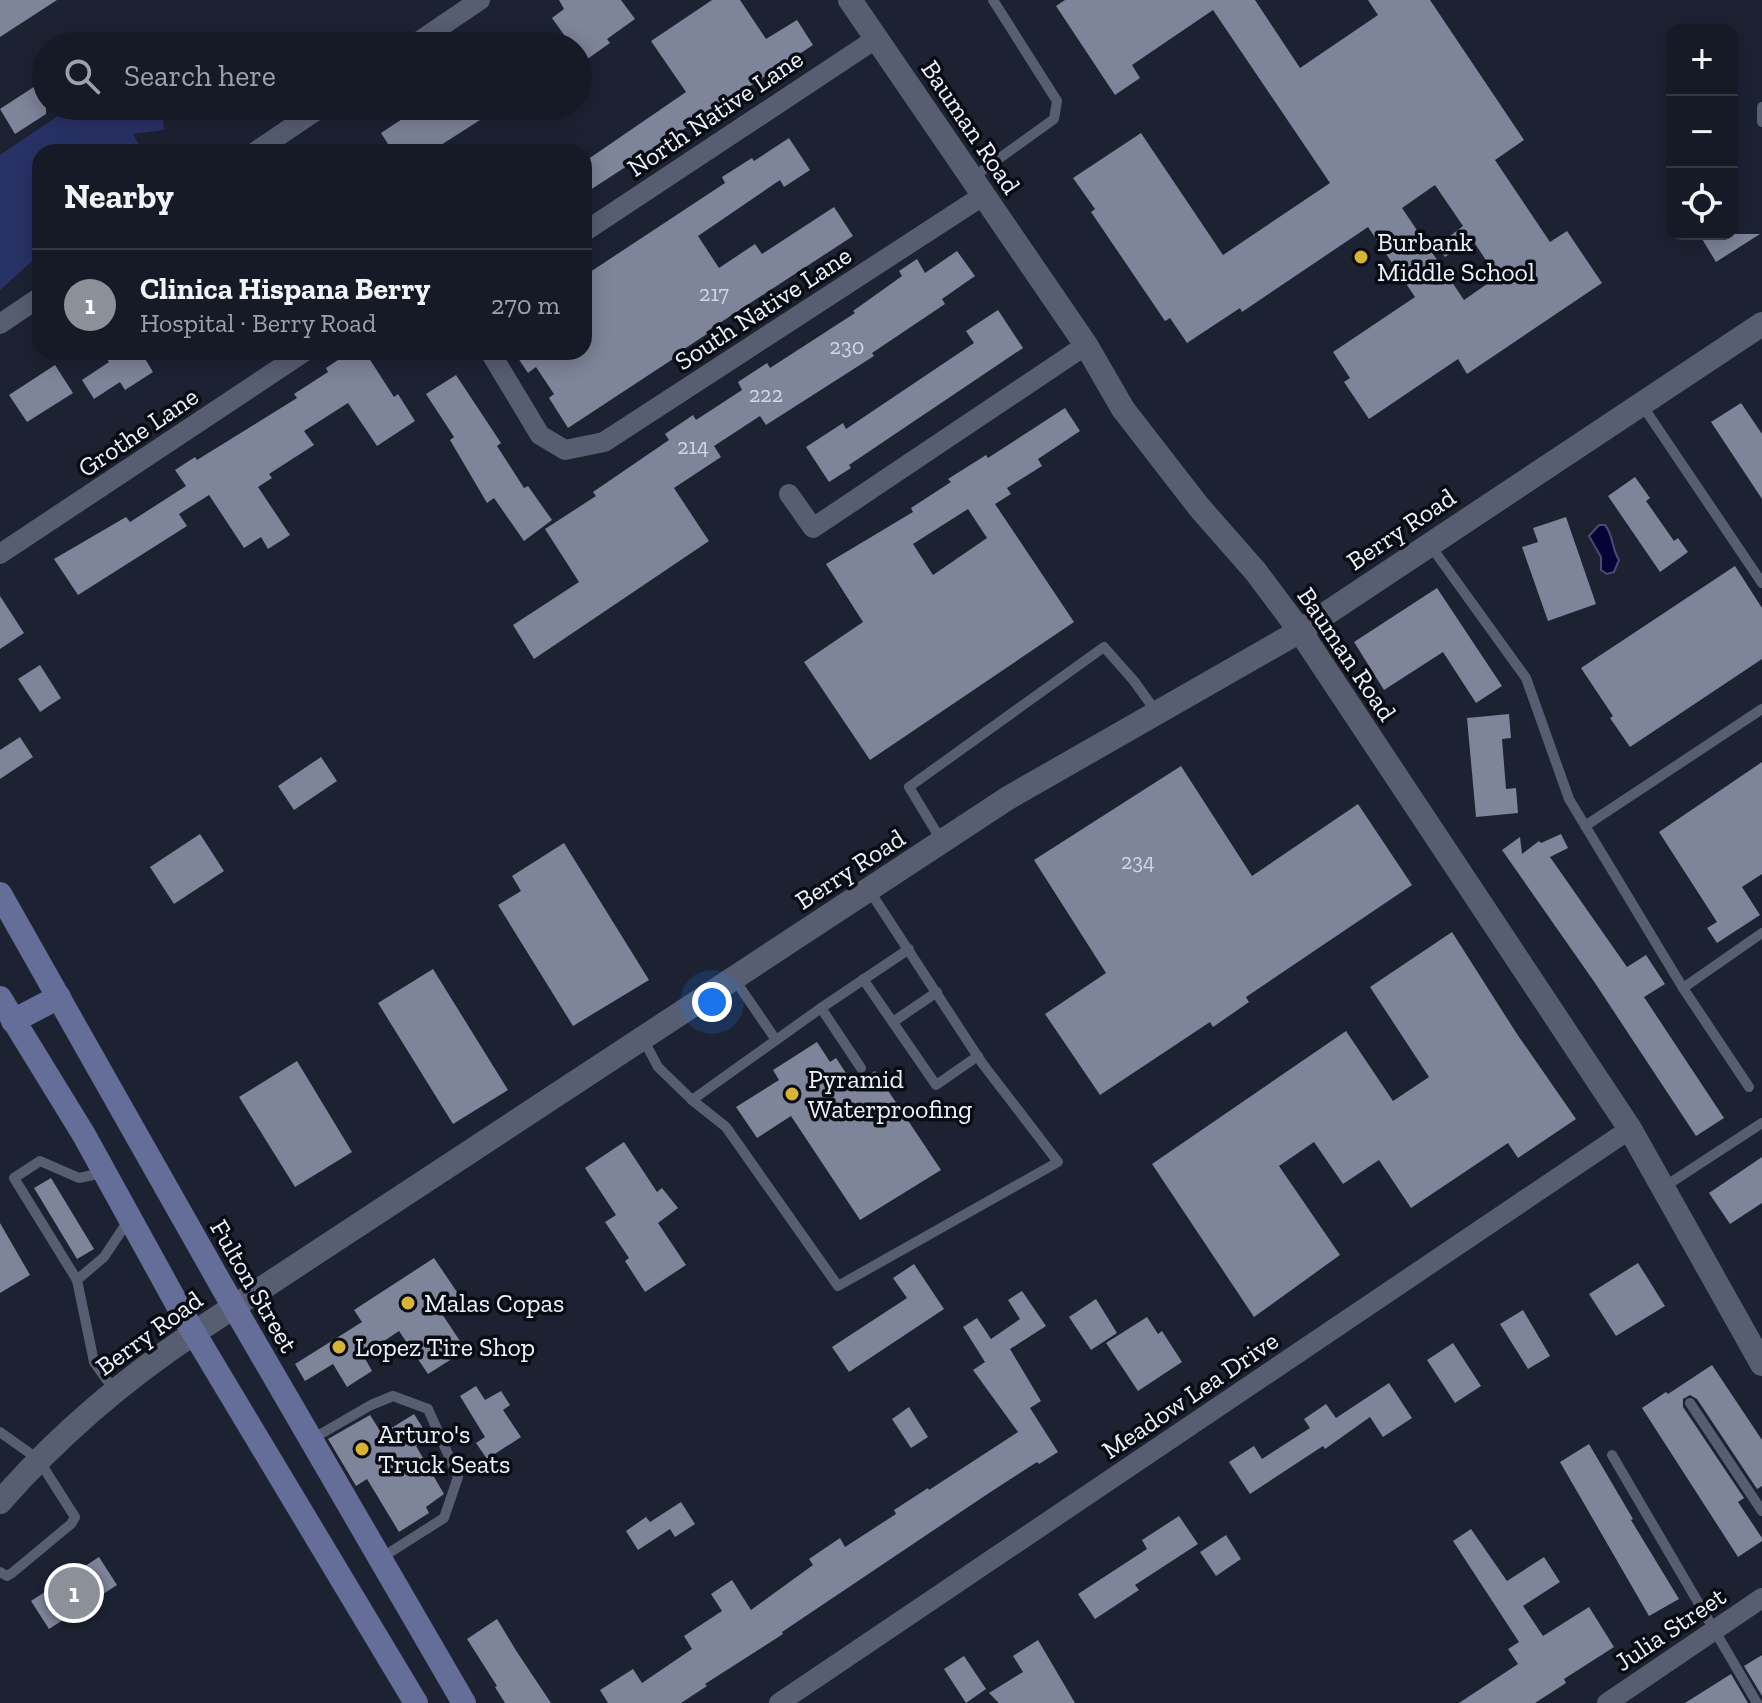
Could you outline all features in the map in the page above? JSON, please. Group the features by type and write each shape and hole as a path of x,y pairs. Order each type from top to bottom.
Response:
{"main road":[{"name":"Fulton Street","path":"0,894 234,1307 464,1703"},
{"path":"6,1025 59,997"},
{"path":"0,998 6,1025 104,1173 194,1333 416,1703"}],"street":[{"path":"433,32 480,0"},
{"name":"Bauman Road","path":"850,0 1086,345 1123,409 1300,631 1630,1129 1762,1364"},
{"name":"North Native Lane","path":"592,227 877,38"},
{"path":"267,144 302,120"},
{"name":"South Native Lane","path":"495,360 540,435 565,450 604,442 935,227 978,187"},
{"path":"0,324 32,302"},
{"name":"Berry Road","path":"0,1502 38,1459 114,1390 194,1333 1008,798 1300,631 1762,324"},
{"path":"789,494 813,528 1086,345"},
{"name":"Grothe Lane","path":"0,554 292,360"},
{"name":"Meadow Lea Drive","path":"779,1703 1630,1129"},
{"name":"Julia Street","path":"1607,1703 1762,1598"}],"lane":[{"path":"978,187 1054,119 1057,101 993,0"},
{"path":"1762,107 1762,122"},
{"path":"1640,403 1762,583"},
{"path":"1429,544 1526,678 1569,799 1683,988 1749,1087"},
{"path":"942,842 909,787 1104,647 1157,713"},
{"path":"1585,826 1762,709"},
{"path":"642,1037 658,1067 726,1127 838,1286 1058,1162 978,1056 869,890"},
{"path":"1683,988 1762,933"},
{"path":"692,1100 909,949"},
{"path":"734,978 776,1040"},
{"path":"863,979 936,1085 978,1056"},
{"path":"893,1022 937,992"},
{"path":"821,1008 861,1068"},
{"path":"1663,1188 1762,1123"},
{"path":"104,1173 79,1178 40,1161 14,1178 77,1280 94,1362 114,1390"},
{"path":"77,1280 104,1257 130,1219"},
{"path":"312,1439 393,1396 428,1409 458,1477 444,1518 381,1558"},
{"path":"1690,1403 1762,1511"},
{"path":"0,1432 38,1459 75,1520 12,1573 7,1576 0,1572"},
{"path":"1612,1455 1757,1703"}],"shaded area":[{"path":"52,120 163,120 164,130 133,134 139,144 32,144 32,261 0,290 0,155"},
{"path":"1599,525 1605,525 1608,529 1619,560 1614,572 1607,574 1601,570 1601,557 1589,536"}],"building":[{"path":"0,0 57,0 0,37"},
{"path":"559,0 621,0 635,19 607,39 610,43 592,56 592,32 562,32 552,18 564,9"},
{"path":"712,0 740,0 766,39 797,20 813,45 592,189 592,157 686,92 651,41"},
{"path":"1065,0 1255,0 1300,68 1378,15 1368,0 1430,0 1524,140 1495,160 1550,242 1567,231 1602,283 1467,374 1458,359 1369,419 1344,382 1350,378 1333,352 1415,297 1368,227 1242,312 1240,308 1187,343 1170,318 1165,321 1091,212 1095,209 1073,178 1141,133 1223,255 1330,183 1213,10 1132,65 1140,78 1115,95 1056,6","holes":["1435,185 1463,226 1437,246 1445,257 1472,239 1497,277 1464,300 1402,208"]},
{"path":"32,88 32,120 37,120 15,134 0,109"},
{"path":"401,120 480,120 443,144 388,144 381,133"},
{"path":"789,138 810,170 784,187 780,180 698,236 719,268 755,244 762,254 834,207 853,236 706,332 673,359 568,428 549,398 554,394 536,367 528,373 519,360 592,360 592,271 725,183 722,177 752,158 754,161"},
{"path":"1738,234 1760,234 1716,262 1703,240 1738,240"},
{"path":"957,251 975,276 942,299 945,304 872,353 874,356 766,425 760,416 714,446 721,457 674,488 709,541 534,659 513,625 579,582 545,529 596,496 593,492 669,440 665,434 693,415 696,420 742,390 738,382 767,363 770,368 855,313 853,311 902,276 899,271 917,259 925,273"},
{"path":"998,310 1023,348 849,465 851,468 829,482 806,447 843,423 846,429 974,343 966,331"},
{"path":"108,360 146,360 153,372 125,390 120,382 94,399 82,380 109,362"},
{"path":"338,360 370,360 394,397 398,394 415,421 377,446 348,403 304,431 314,445 269,474 272,478 258,487 290,535 268,549 261,537 244,548 209,495 179,514 187,526 78,595 54,559 126,517 130,522 186,486 175,470 195,457 197,460 297,398 294,394 328,372 326,368"},
{"path":"55,365 73,393 27,422 9,395"},
{"path":"456,375 501,443 497,446 524,488 528,486 552,520 524,541 494,498 487,503 450,440 454,437 426,394"},
{"path":"1741,403 1762,434 1762,499 1711,422"},
{"path":"1065,408 1080,431 1038,459 1042,466 1007,488 1011,494 995,504 1074,622 870,760 804,662 863,622 826,564 913,512 911,508 951,482 948,479 986,455 988,458","holes":["968,509 987,538 933,575 913,544"]},
{"path":"1635,477 1650,498 1646,501 1674,541 1678,538 1688,552 1660,572 1608,496"},
{"path":"1566,517 1596,604 1548,621 1522,547 1538,542 1533,528"},
{"path":"1735,566 1762,608 1762,659 1630,747 1581,668"},
{"path":"1437,588 1502,686 1476,703 1443,652 1384,690 1354,642"},
{"path":"0,596 24,633 0,649"},
{"path":"40,665 61,698 40,712 18,679"},
{"path":"1509,714 1511,738 1502,739 1506,789 1516,788 1518,813 1476,817 1467,718"},
{"path":"20,737 33,757 0,779 0,750"},
{"path":"321,757 337,781 294,810 278,786"},
{"path":"1762,762 1762,874 1742,887 1760,915 1717,943 1707,928 1717,922 1659,832"},
{"path":"1181,766 1252,876 1358,804 1412,885 1246,997 1249,1002 1213,1027 1210,1022 1100,1095 1045,1014 1106,973 1034,860"},
{"path":"200,834 224,871 174,904 150,867"},
{"path":"1561,834 1568,848 1550,857 1627,967 1646,955 1665,984 1644,997 1724,1118 1696,1136 1502,850 1520,837 1522,854 1539,841 1541,843"},
{"path":"564,843 649,980 573,1026 498,905 521,891 512,876"},
{"path":"1452,932 1576,1119 1518,1158 1508,1143 1411,1208 1379,1160 1343,1184 1314,1142 1279,1166 1340,1255 1254,1317 1152,1164 1346,1031 1393,1101 1429,1077 1370,987"},
{"path":"433,969 508,1090 453,1124 378,1003"},
{"path":"817,1042 830,1062 836,1058 854,1085 875,1071 941,1170 860,1220 791,1116 757,1138 736,1107 779,1080 773,1070"},
{"path":"297,1061 352,1152 295,1187 239,1097"},
{"path":"624,1142 657,1192 662,1188 678,1208 658,1223 686,1265 645,1292 625,1261 629,1258 605,1222 616,1215 585,1168"},
{"path":"1762,1157 1762,1203 1730,1224 1709,1193"},
{"path":"51,1178 94,1249 77,1259 34,1188"},
{"path":"0,1223 30,1275 0,1293"},
{"path":"434,1258 461,1298 440,1311 466,1350 428,1374 399,1331 363,1355 372,1371 347,1387 333,1364 305,1381 295,1364 362,1322 354,1310"},
{"path":"1638,1263 1665,1306 1616,1336 1589,1294"},
{"path":"914,1264 944,1309 849,1372 832,1347 907,1298 893,1278"},
{"path":"1022,1291 1046,1326 1010,1349 1041,1401 1030,1408 1058,1452 989,1493 681,1703 608,1703 600,1690 633,1669 642,1683 692,1649 684,1636 722,1611 711,1594 732,1580 751,1610 813,1565 809,1559 840,1538 845,1547 896,1514 894,1510 1018,1432 973,1370 985,1362 963,1327 977,1318 991,1339 1020,1319 1008,1300"},
{"path":"1096,1299 1117,1333 1091,1350 1069,1317"},
{"path":"1523,1310 1550,1356 1528,1369 1500,1324"},
{"path":"1147,1317 1158,1334 1162,1331 1182,1362 1138,1391 1106,1343"},
{"path":"1453,1343 1481,1386 1455,1403 1427,1360"},
{"path":"1712,1365 1762,1440 1762,1486 1757,1489 1697,1399 1690,1395 1683,1399 1683,1407 1744,1498 1738,1502 1762,1538 1738,1557 1642,1408"},
{"path":"1389,1383 1412,1418 1383,1437 1370,1417 1325,1449 1323,1446 1250,1494 1229,1462 1254,1446 1262,1459 1310,1428 1304,1419 1326,1404 1336,1418"},
{"path":"476,1386 485,1400 501,1391 510,1405 503,1410 521,1437 487,1459 476,1443 485,1437 460,1396"},
{"path":"909,1407 928,1437 911,1448 892,1419"},
{"path":"414,1414 429,1438 416,1446 444,1494 426,1507 429,1513 399,1532 367,1479 356,1486 328,1439 370,1415 382,1434"},
{"path":"1589,1444 1679,1599 1649,1616 1560,1462"},
{"path":"681,1502 695,1524 675,1537 670,1529 638,1550 626,1531 646,1517 650,1522"},
{"path":"1179,1516 1198,1544 1135,1585 1139,1590 1095,1619 1078,1594 1147,1549 1142,1540"},
{"path":"1471,1529 1507,1581 1544,1557 1560,1582 1523,1606 1543,1636 1589,1607 1614,1647 1564,1679 1566,1683 1535,1703 1459,1703 1518,1664 1508,1649 1519,1642 1453,1541"},
{"path":"1226,1535 1241,1559 1216,1576 1200,1552"},
{"path":"99,1557 117,1585 49,1629 31,1601"},
{"path":"497,1619 551,1703 505,1703 467,1639"},
{"path":"1038,1640 1075,1703 999,1703 989,1693 1023,1672 1013,1656"},
{"path":"1762,1655 1762,1696 1744,1666"},
{"path":"964,1656 986,1689 966,1703 944,1669"},
{"path":"1731,1674 1748,1703 1685,1703"}],"place":[{"name":"Burbank Middle School","path":"1361,257"},
{"name":"Pyramid Waterproofing","path":"792,1094"},
{"name":"Malas Copas","path":"408,1303"},
{"name":"Lopez Tire Shop","path":"339,1347"},
{"name":"Arturo's Truck Seats","path":"362,1449"},
{"name":"Clinica Hispana Berry","path":"74,1593"}]}
